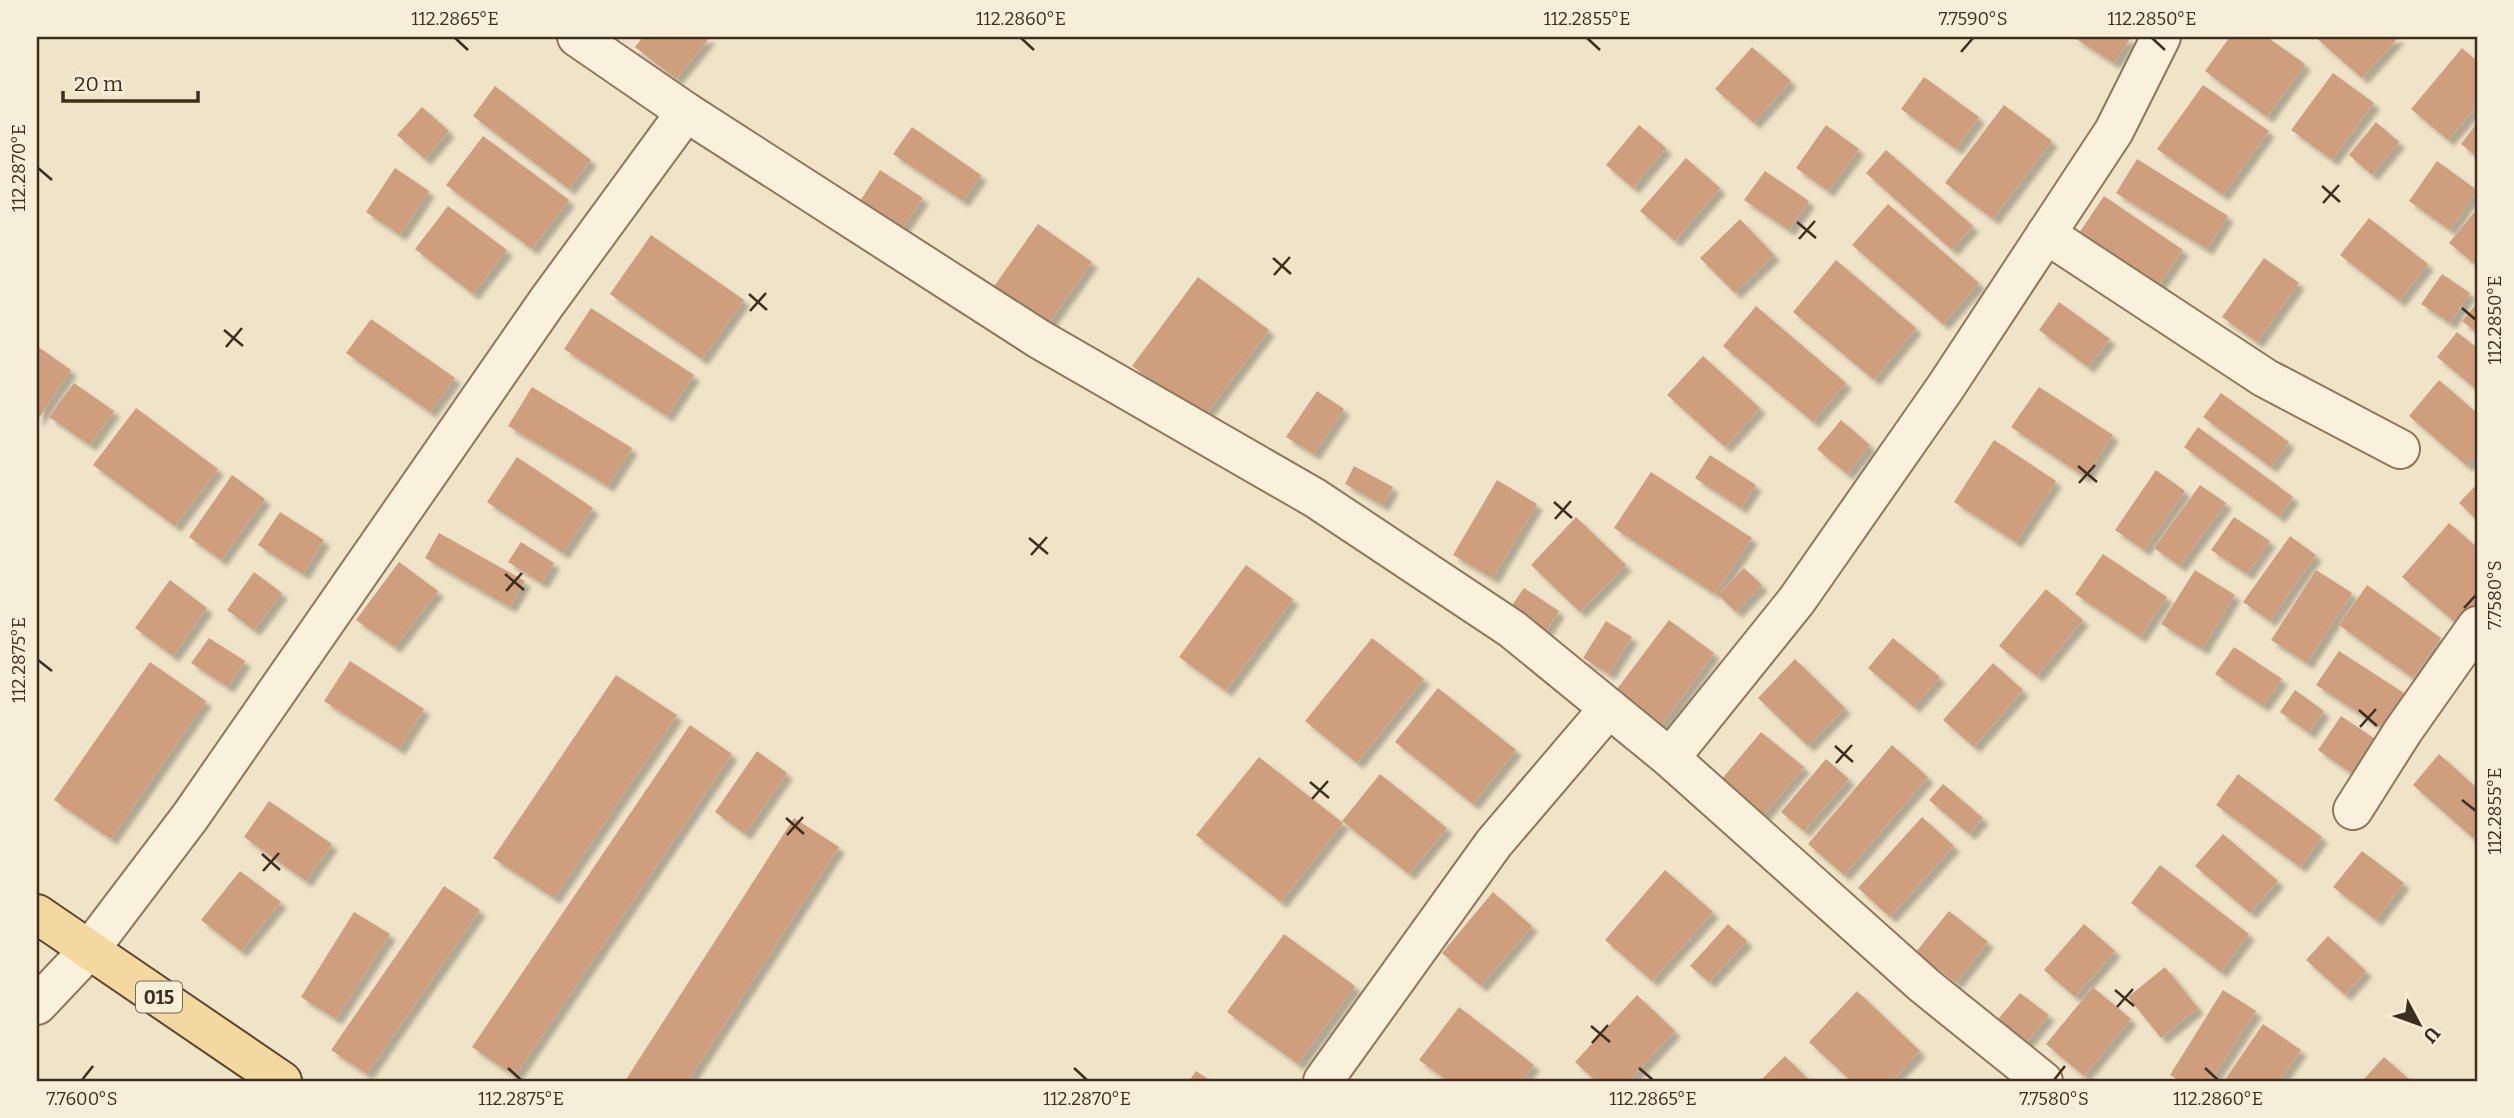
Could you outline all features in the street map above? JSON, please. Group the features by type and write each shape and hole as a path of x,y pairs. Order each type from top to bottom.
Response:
{"main road":[{"name":"015","path":"37,914 282,1081"}],"street":[{"path":"577,37 686,112 1039,339 1315,498 1512,629 1670,758 1925,986 2043,1081"},
{"path":"1670,758 1797,600 1945,388 2114,131 2161,37"},
{"path":"37,1005 90,949 190,817 547,302 686,112"},
{"path":"2046,234 2265,379 2400,449"},
{"path":"2353,810 2403,732 2477,626"},
{"path":"1323,1081 1493,843 1609,708"}],"building":[{"path":"643,37 710,37 676,79 635,47"},
{"path":"2073,37 2131,37 2114,63"},
{"path":"2230,37 2267,37 2305,64 2267,117 2205,71"},
{"path":"2315,37 2399,37 2362,78"},
{"path":"1752,47 1791,81 1754,123 1715,89"},
{"path":"2462,48 2477,61 2477,106 2448,140 2411,109"},
{"path":"2333,73 2374,103 2332,160 2291,130"},
{"path":"1924,77 1979,117 1956,149 1901,109"},
{"path":"2203,85 2269,131 2223,195 2157,149"},
{"path":"495,86 591,160 569,189 473,116"},
{"path":"2004,105 2052,141 1993,219 1945,183"},
{"path":"422,107 449,131 425,159 397,135"},
{"path":"2376,122 2399,142 2372,175 2349,155"},
{"path":"2477,123 2477,157 2461,144"},
{"path":"1639,125 1666,148 1633,188 1606,165"},
{"path":"1826,125 1859,149 1828,191 1796,168"},
{"path":"912,127 981,175 963,201 893,154"},
{"path":"483,136 569,200 532,249 446,185"},
{"path":"1886,150 1973,226 1952,250 1866,173"},
{"path":"1686,158 1720,188 1675,241 1640,211"},
{"path":"2137,159 2228,216 2207,249 2116,193"},
{"path":"2437,161 2477,190 2450,230 2409,201"},
{"path":"395,168 429,191 400,235 366,212"},
{"path":"880,170 923,198 893,242 851,215"},
{"path":"1765,171 1809,201 1789,230 1744,200"},
{"path":"2104,196 2183,250 2151,296 2073,242"},
{"path":"1888,204 1979,283 1943,324 1852,245"},
{"path":"448,206 507,250 473,294 415,249"},
{"path":"2477,209 2477,266 2449,243"},
{"path":"2369,218 2428,264 2399,301 2340,255"},
{"path":"1740,219 1774,255 1735,293 1700,258"},
{"path":"1038,224 1092,262 1044,330 990,292"},
{"path":"651,235 744,300 702,359 610,294"},
{"path":"2264,258 2299,283 2257,342 2222,317"},
{"path":"1836,260 1916,328 1874,380 1793,312"},
{"path":"2442,274 2470,293 2450,323 2421,304"},
{"path":"1198,277 1269,330 1203,418 1132,366"},
{"path":"2059,302 2110,339 2088,367 2039,330"},
{"path":"2477,303 2477,333 2462,321"},
{"path":"1756,306 1846,383 1813,422 1723,346"},
{"path":"591,308 694,375 667,416 564,349"},
{"path":"371,319 455,378 430,412 346,353"},
{"path":"2457,332 2477,348 2477,390 2437,357"},
{"path":"37,346 71,370 37,421"},
{"path":"1703,356 1760,408 1725,447 1667,395"},
{"path":"2439,380 2477,413 2477,454 2467,466 2409,416"},
{"path":"74,383 114,411 90,445 49,417"},
{"path":"532,387 632,448 608,486 508,426"},
{"path":"2039,387 2113,435 2085,477 2011,427"},
{"path":"1317,391 1344,409 1314,454 1286,437"},
{"path":"2221,393 2289,442 2271,467 2203,417"},
{"path":"136,408 218,469 175,526 93,465"},
{"path":"1841,420 1870,445 1847,474 1817,449"},
{"path":"2198,427 2293,497 2279,517 2184,447"},
{"path":"1994,440 2056,481 2016,542 1954,502"},
{"path":"1710,455 1756,485 1741,508 1695,478"},
{"path":"517,457 593,508 563,553 487,502"},
{"path":"1354,466 1393,487 1383,505 1345,484"},
{"path":"2156,470 2185,491 2144,550 2115,530"},
{"path":"1651,472 1752,538 1715,594 1614,528"},
{"path":"232,475 265,499 221,560 189,537"},
{"path":"1497,480 1537,504 1493,578 1453,555"},
{"path":"2477,484 2477,520 2459,503"},
{"path":"2200,485 2226,503 2180,566 2154,548"},
{"path":"280,512 324,540 303,574 258,545"},
{"path":"1576,517 1626,565 1580,612 1531,565"},
{"path":"2234,517 2270,541 2247,574 2211,550"},
{"path":"2449,523 2477,547 2477,614 2464,630 2402,577"},
{"path":"439,533 525,581 510,607 425,558"},
{"path":"2290,536 2316,555 2270,621 2243,602"},
{"path":"521,542 554,563 542,583 508,562"},
{"path":"2103,554 2167,597 2140,637 2075,594"},
{"path":"399,562 438,591 395,647 356,620"},
{"path":"1246,565 1293,599 1226,691 1179,657"},
{"path":"1744,568 1762,585 1736,612 1718,595"},
{"path":"2195,570 2235,595 2202,649 2161,624"},
{"path":"2316,570 2352,593 2307,663 2271,640"},
{"path":"254,572 282,593 254,630 227,610"},
{"path":"170,580 207,608 173,656 135,628"},
{"path":"2367,585 2441,638 2413,678 2339,625"},
{"path":"1524,588 1559,611 1546,631 1510,608"},
{"path":"2046,589 2083,620 2037,676 1999,646"},
{"path":"1669,620 1714,653 1660,728 1614,693"},
{"path":"1606,621 1632,637 1609,674 1583,658"},
{"path":"209,638 245,661 228,687 191,663"},
{"path":"1372,638 1424,679 1357,763 1305,721"},
{"path":"1893,638 1940,677 1914,707 1868,668"},
{"path":"2234,647 2282,679 2263,706 2215,674"},
{"path":"2339,651 2407,695 2384,729 2316,685"},
{"path":"1795,659 1845,708 1808,746 1758,698"},
{"path":"350,661 424,709 399,749 324,701"},
{"path":"150,662 206,701 111,839 54,800"},
{"path":"1993,663 2023,690 1974,747 1943,720"},
{"path":"616,675 677,715 554,898 493,858"},
{"path":"1438,688 1516,750 1473,804 1395,742"},
{"path":"2295,690 2324,711 2309,733 2280,712"},
{"path":"2341,716 2384,745 2360,779 2318,750"},
{"path":"690,725 732,754 515,1076 472,1047"},
{"path":"1761,732 1804,767 1763,816 1721,780"},
{"path":"1892,745 1928,777 1844,875 1808,844"},
{"path":"757,751 787,773 745,834 715,812"},
{"path":"2439,754 2477,788 2477,833 2473,838 2413,785"},
{"path":"1259,757 1343,823 1281,902 1196,835"},
{"path":"1826,759 1849,779 1804,831 1781,812"},
{"path":"1380,774 1447,828 1409,874 1342,821"},
{"path":"2238,774 2322,837 2300,867 2216,805"},
{"path":"1943,784 1983,818 1969,834 1929,800"},
{"path":"269,801 332,844 306,881 244,837"},
{"path":"1922,817 1954,846 1890,917 1858,888"},
{"path":"794,818 839,847 688,1081 625,1081"},
{"path":"2223,834 2278,881 2250,913 2195,866"},
{"path":"2362,851 2404,883 2376,920 2333,887"},
{"path":"2160,865 2249,934 2221,972 2131,903"},
{"path":"1665,870 1713,912 1652,981 1605,940"},
{"path":"240,871 281,902 241,951 201,920"},
{"path":"444,886 480,910 367,1074 331,1050"},
{"path":"1493,892 1532,926 1481,986 1442,953"},
{"path":"1949,911 1988,942 1956,983 1916,952"},
{"path":"354,912 390,934 336,1019 301,997"},
{"path":"1728,924 1747,941 1709,982 1690,966"},
{"path":"2084,924 2115,951 2075,997 2044,970"},
{"path":"1284,934 1355,986 1298,1064 1227,1012"},
{"path":"2328,936 2366,971 2345,995 2306,960"},
{"path":"2165,967 2198,1008 2161,1038 2128,997"},
{"path":"2093,987 2131,1019 2084,1076 2046,1044"},
{"path":"2223,990 2256,1011 2211,1081 2180,1081 2170,1075"},
{"path":"1857,991 1920,1051 1892,1081 1851,1081 1809,1042"},
{"path":"2020,993 2049,1015 2023,1047 1994,1024"},
{"path":"1637,995 1675,1031 1629,1081 1596,1081 1575,1062"},
{"path":"1459,1007 1534,1065 1522,1081 1448,1081 1419,1060"},
{"path":"2263,1024 2301,1050 2279,1081 2224,1081"},
{"path":"1785,1056 1810,1081 1760,1081"},
{"path":"2384,1057 2411,1081 2362,1081"},
{"path":"1196,1071 1211,1081 1189,1081"}]}
